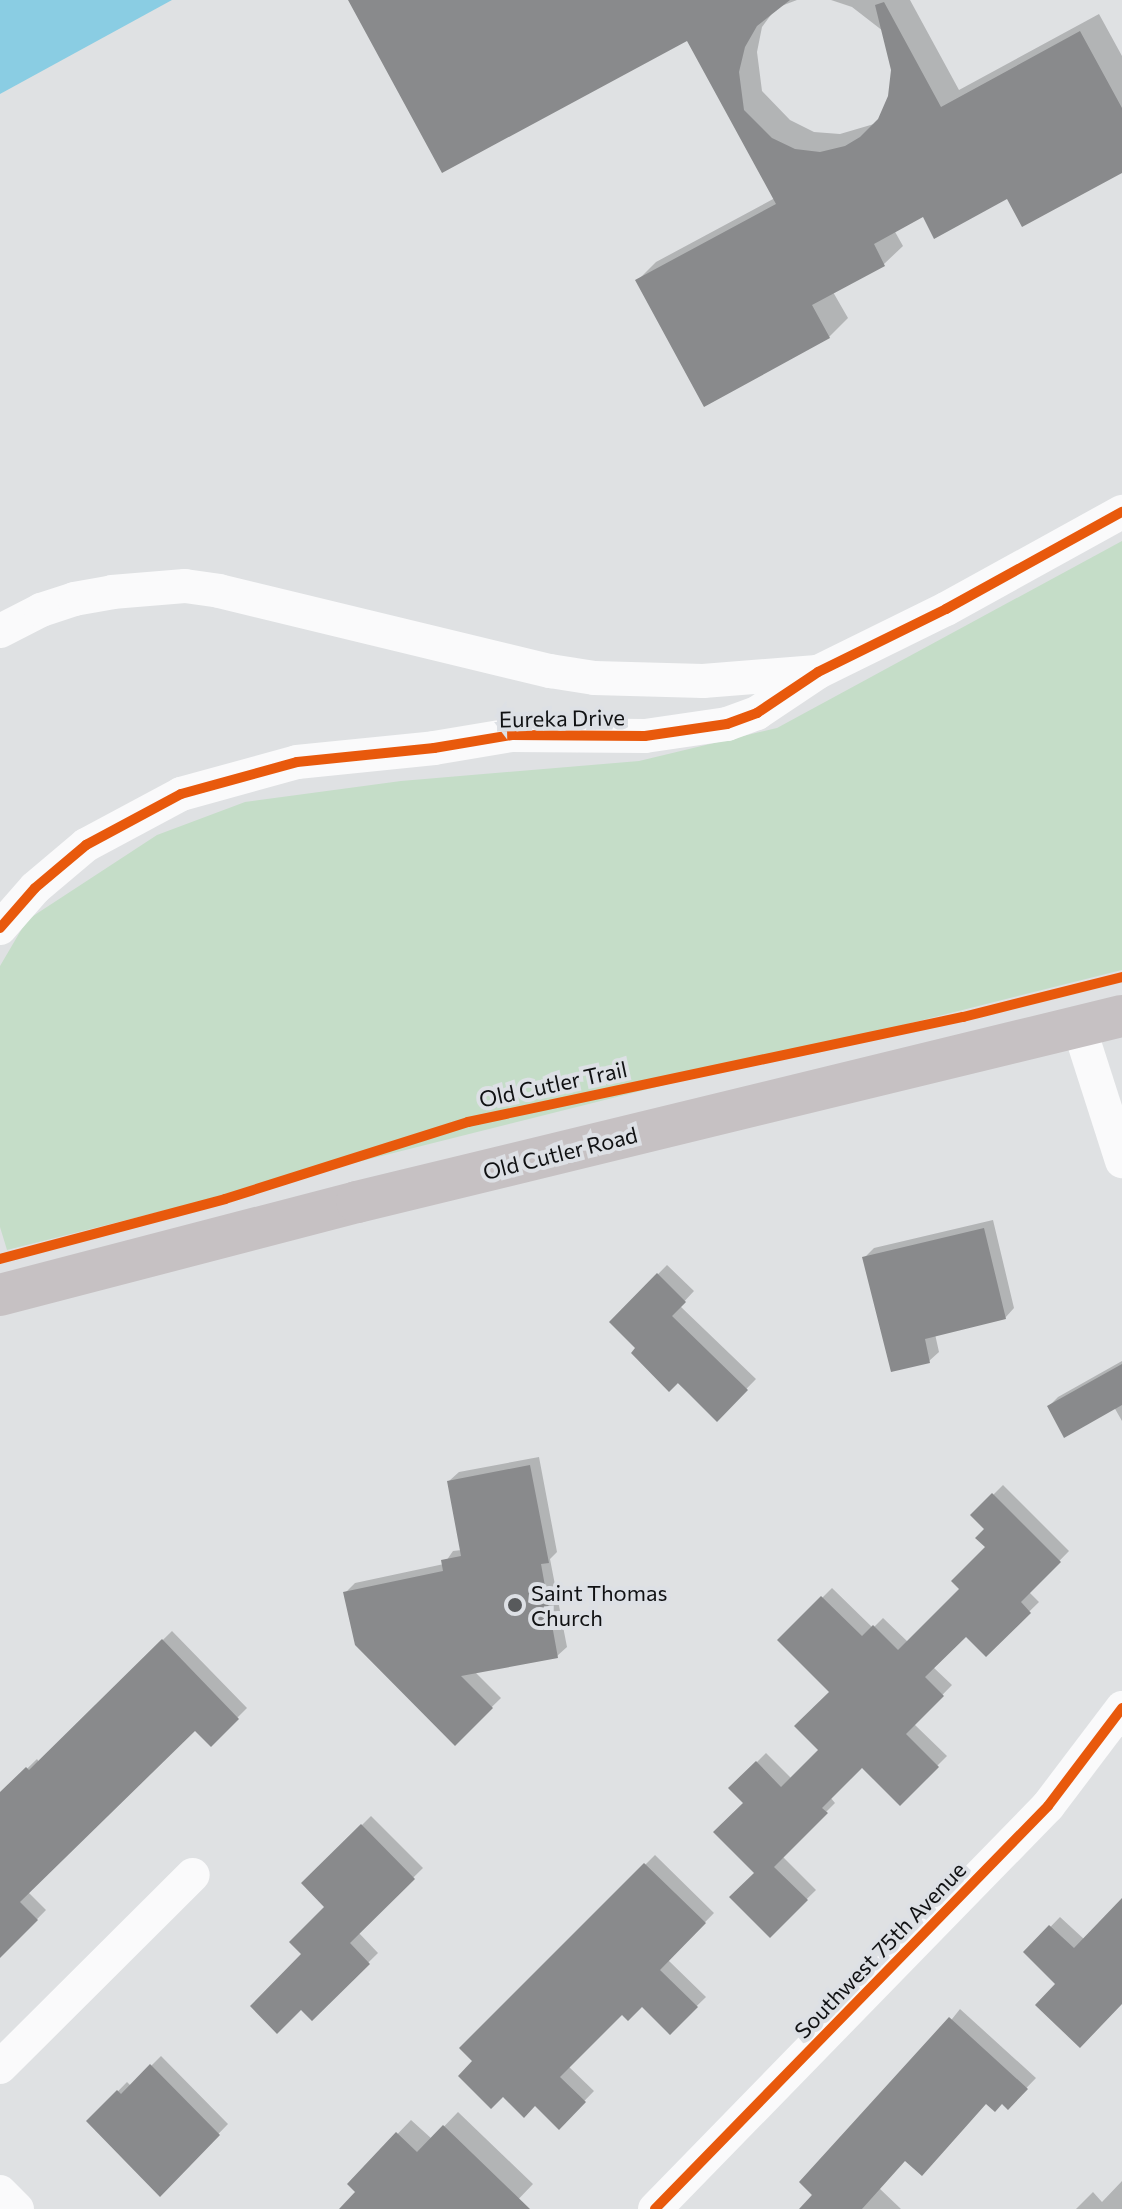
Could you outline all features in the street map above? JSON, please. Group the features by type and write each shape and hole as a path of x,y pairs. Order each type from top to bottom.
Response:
{"main road":[{"name":"Old Cutler Road","path":"0,1295 357,1202 1122,1016"}],"street":[{"name":"Eureka Drive","path":"0,928 35,888 86,845 157,805 223,781 297,762 434,748 512,735 603,737 682,732 727,724 757,713 818,672 908,629 1122,512"},
{"name":"Eureka Drive","path":"0,631 41,610 74,599 112,592 185,586 219,591 550,671 594,678 703,681 818,672"},
{"path":"594,678 603,737"},
{"path":"1079,1027 1122,1161"},
{"name":"Southwest 75th Avenue","path":"655,2209 1048,1806 1122,1708"},
{"path":"0,2067 193,1875"},
{"path":"0,2192 17,2209"}],"green space":[{"path":"1122,541 1122,970 7,1250 0,1227 0,966 27,920 157,835 245,802 401,781 639,761 777,728"}],"water":[{"path":"0,0 172,0 0,94"}],"building":[{"path":"348,0 790,0 757,26 745,47 739,72 744,110 772,138 795,149 820,152 845,146 860,137 878,119 888,96 891,70 875,5 884,2 941,107 1080,31 1122,108 1122,173 1022,227 1007,199 934,239 923,217 874,244 885,266 812,305 830,338 704,407 635,280 776,204 687,41 442,173"},
{"path":"984,1228 1006,1319 925,1339 930,1363 891,1372 862,1257"},
{"path":"657,1273 686,1302 672,1316 748,1390 717,1422 678,1383 669,1392 631,1353 635,1348 609,1322"},
{"path":"1122,1364 1122,1405 1064,1438 1047,1406"},
{"path":"530,1465 549,1563 541,1564 558,1658 461,1676 493,1708 455,1746 355,1645 343,1592 443,1571 441,1560 461,1556 447,1481"},
{"path":"992,1493 1061,1562 1021,1602 1031,1613 986,1657 966,1637 925,1677 944,1696 906,1734 939,1767 900,1806 862,1768 822,1808 828,1813 774,1867 808,1900 770,1938 729,1897 754,1873 713,1832 743,1803 728,1788 756,1761 781,1787 818,1750 794,1726 829,1692 777,1640 821,1596 862,1636 873,1625 898,1650 959,1589 951,1581 985,1547 975,1538 984,1529 970,1515"},
{"path":"162,1639 239,1719 211,1747 195,1731 20,1902 38,1920 0,1958 0,1792 26,1767 29,1770"},
{"path":"361,1824 415,1879 350,1943 370,1964 312,2021 301,2010 277,2034 250,2006 301,1954 289,1942 324,1907 301,1883"},
{"path":"644,1863 706,1923 660,1970 698,2007 670,2035 642,2007 628,2021 622,2015 560,2077 586,2102 559,2130 535,2106 524,2118 503,2097 491,2109 458,2076 472,2061 459,2048"},
{"path":"1122,1898 1122,2004 1080,2048 1035,2005 1055,1984 1023,1952 1049,1925 1074,1948"},
{"path":"949,2017 1028,2089 1008,2110 1002,2104 995,2112 986,2104 922,2176 905,2161 862,2209 799,2209 812,2195 799,2182"},
{"path":"150,2064 220,2135 160,2197 86,2121 117,2090 121,2094"},
{"path":"443,2125 530,2209 339,2209 355,2192 347,2184 396,2132 417,2152"}],"cycle path":[{"path":"0,928 35,888 86,845 181,794 297,762 434,748 512,735 645,736 727,724 757,713 818,672 946,609 1122,512"},
{"name":"Old Cutler Trail","path":"0,1259 225,1199 468,1122 963,1017 1122,977"},
{"path":"655,2209 1048,1806 1122,1708"}],"place":[{"name":"Saint Thomas Church","path":"515,1605"}]}
